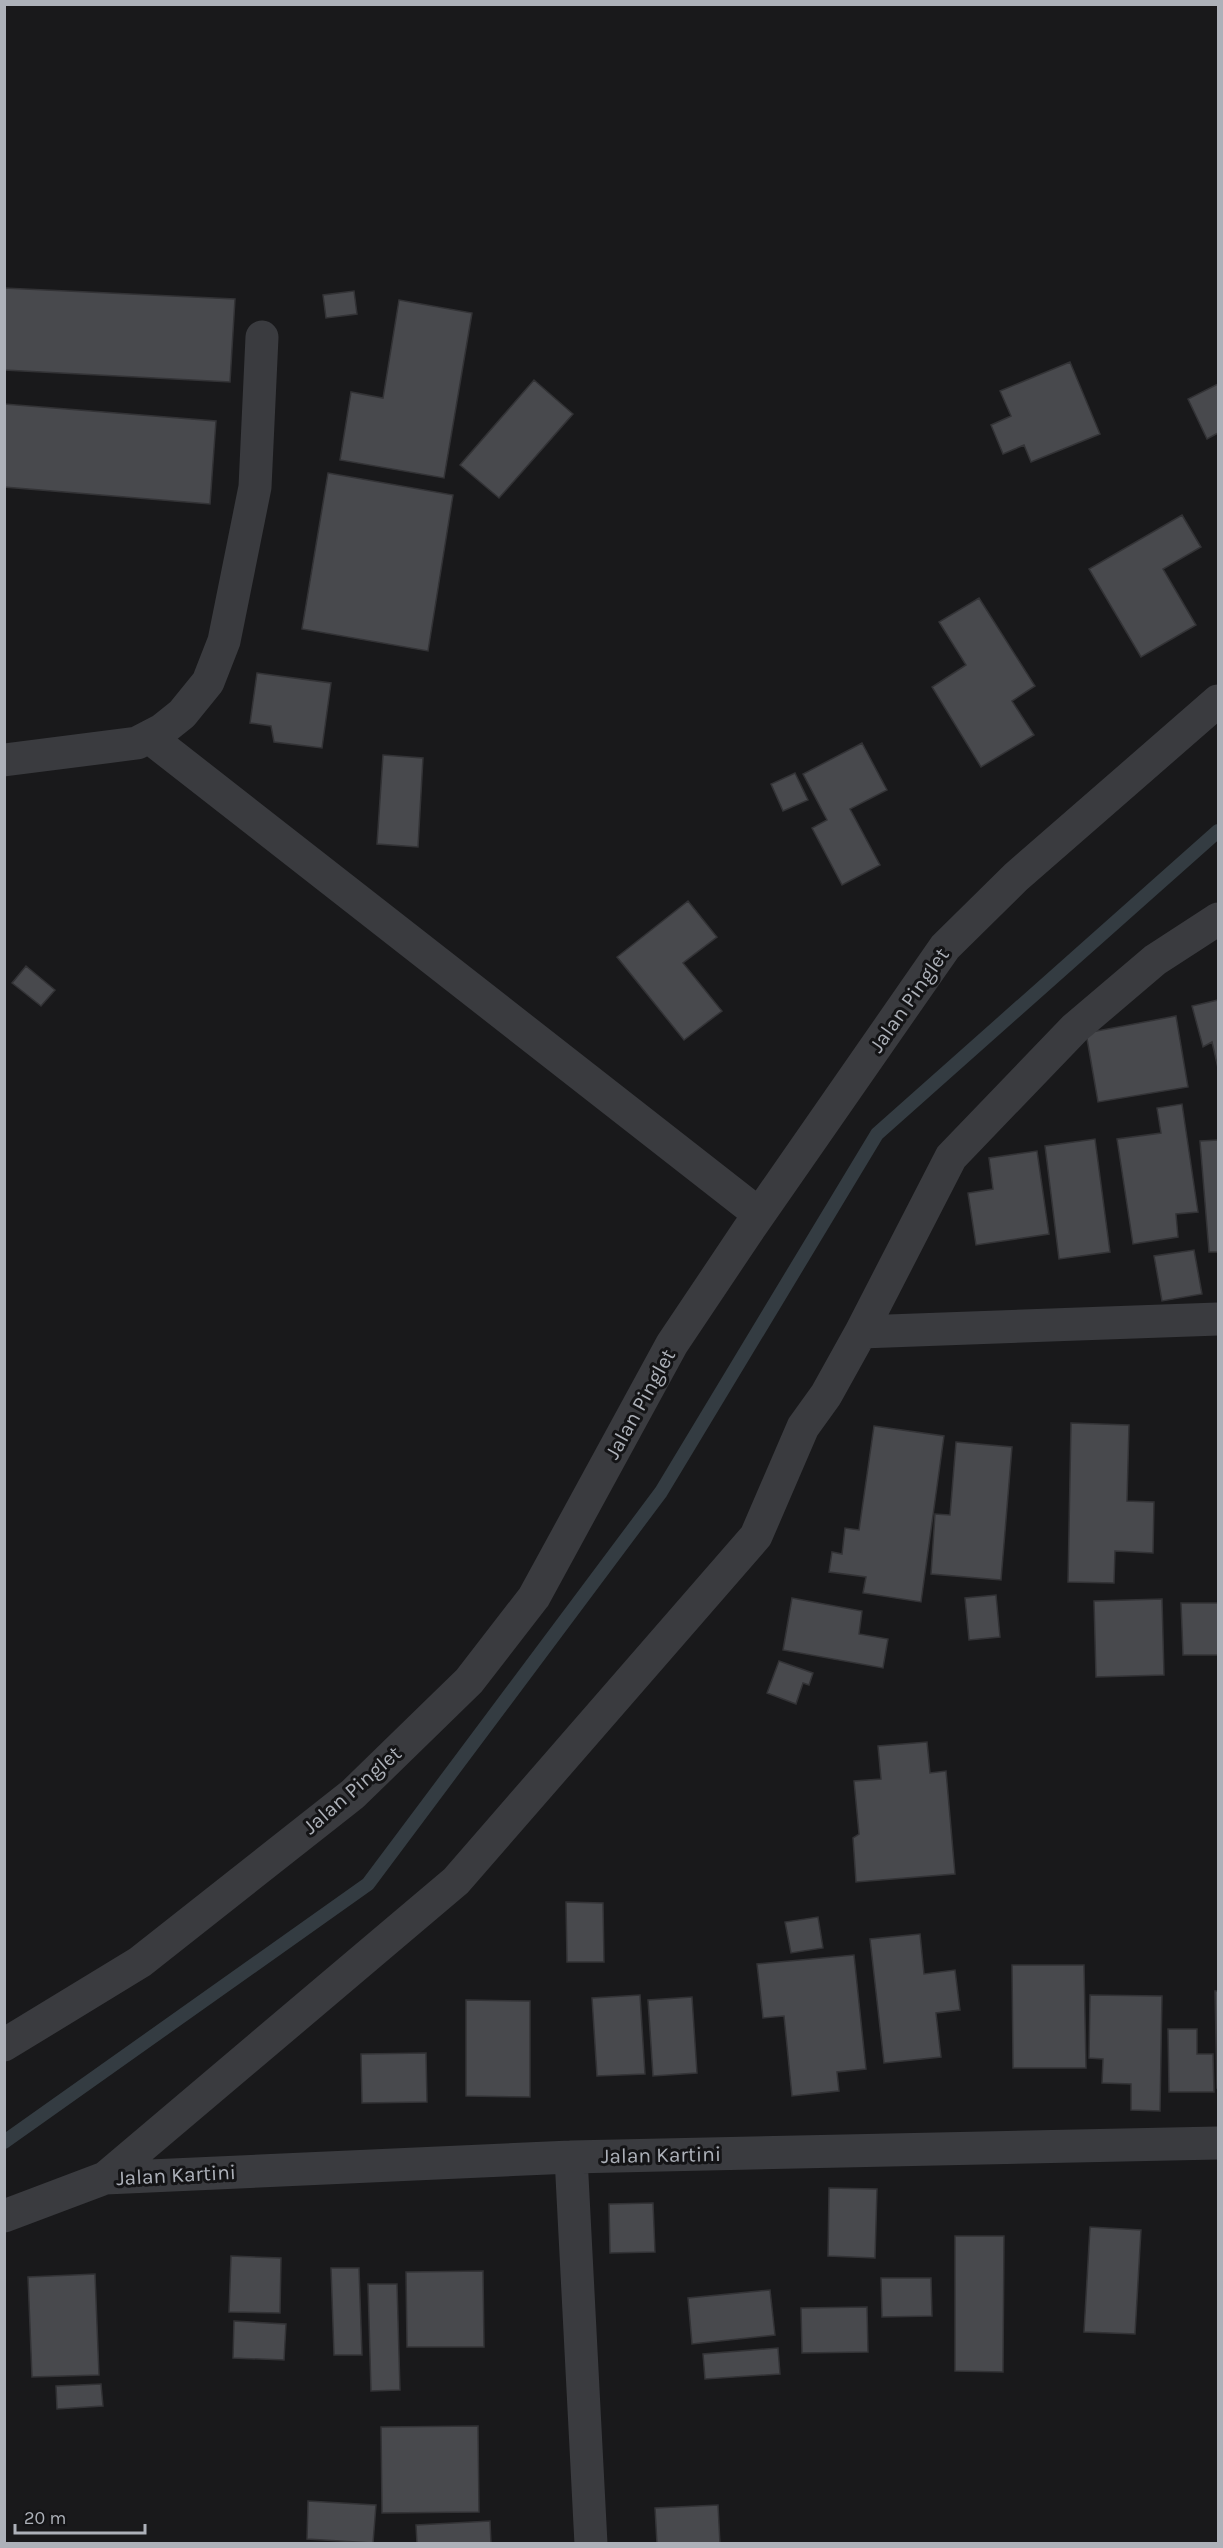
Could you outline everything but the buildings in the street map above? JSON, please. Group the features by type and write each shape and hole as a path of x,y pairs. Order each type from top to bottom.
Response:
{"street":[{"path":"4,760 137,743 182,714 199,696 208,682 224,641 255,487 262,337"},
{"name":"Jalan Pinglet","path":"4,2044 140,1962 352,1794 469,1681 534,1597 672,1344 759,1214 945,947 1016,878 1218,700"},
{"path":"149,737 759,1214"},
{"path":"4,2216 105,2178 456,1881 756,1536 803,1427 826,1395 861,1332 951,1157 1075,1028 1155,960 1218,919"},
{"path":"861,1332 1218,1319"},
{"name":"Jalan Kartini","path":"105,2178 571,2157 1218,2143"},
{"path":"571,2157 591,2544"}],"waterway":[{"path":"4,2142 368,1884 661,1492 877,1134 1218,831"}]}
